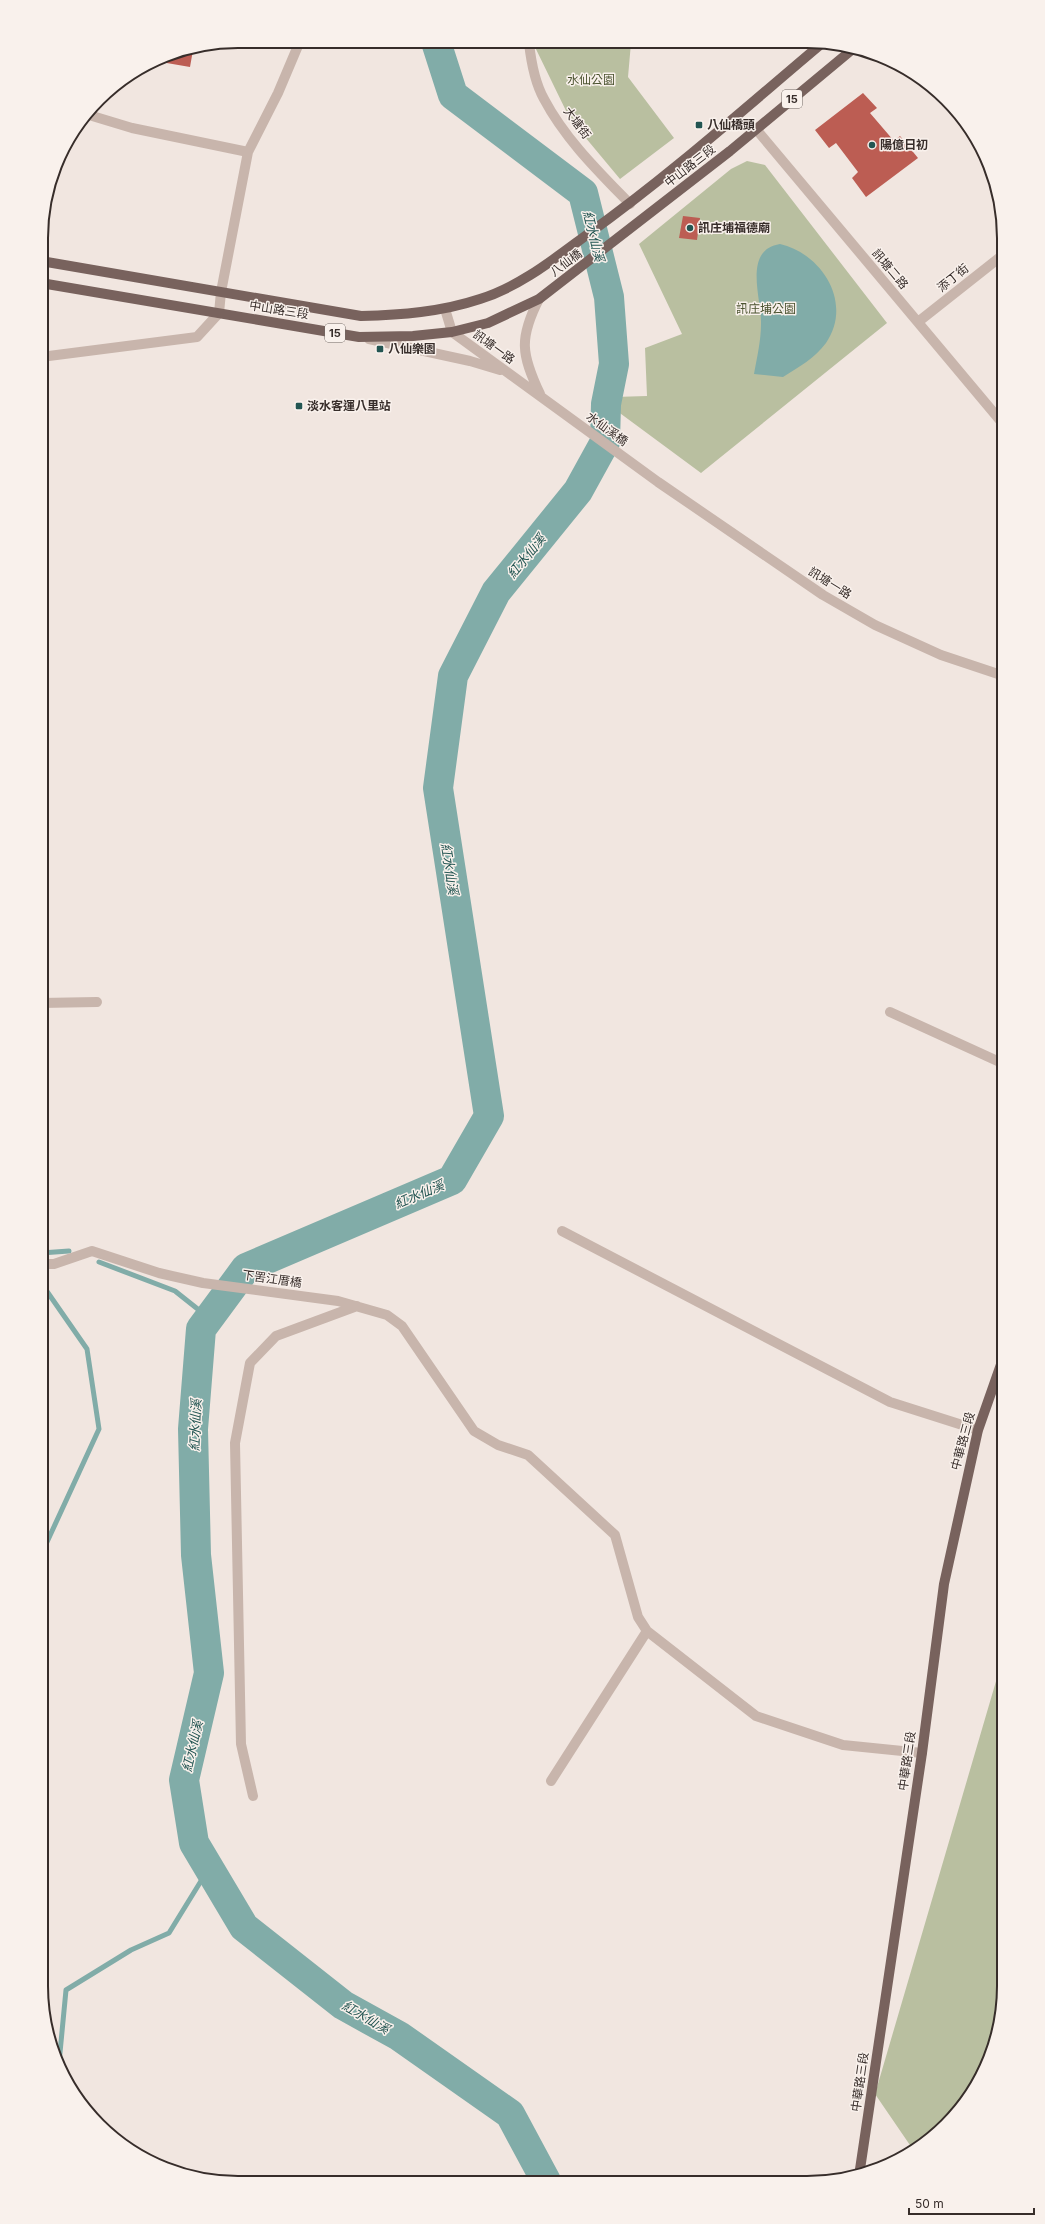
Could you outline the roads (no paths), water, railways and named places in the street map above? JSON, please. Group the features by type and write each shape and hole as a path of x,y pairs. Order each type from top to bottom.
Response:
{"main road":[{"name":"中山路三段","path":"619,212 816,48"},
{"name":"中山路三段","path":"633,227 756,129 848,53"},
{"name":"八仙橋","path":"538,271 619,212"},
{"name":"八仙橋","path":"552,289 633,227"},
{"name":"中山路三段","path":"48,262 360,316 407,314 445,309 480,299 509,287 538,271"},
{"name":"中山路三段","path":"48,285 360,337 413,336 452,332 488,323 539,298 552,289"},
{"name":"中華路三段","path":"860,2169 922,1753 944,1584 978,1430 997,1376"}],"street":[{"path":"48,356 197,337 219,313 221,292 248,152 278,93 297,48"},
{"name":"大塘街","path":"530,48 531,63 543,98 568,136 630,204"},
{"path":"92,116 132,128 248,152"},
{"name":"訊塘二路","path":"756,129 997,417"},
{"name":"添丁街","path":"918,322 997,260"},
{"path":"539,298 528,319 524,338 525,357 541,396"},
{"path":"445,309 452,332"},
{"name":"訊塘一路","path":"452,332 541,396"},
{"path":"360,337 470,361 508,372"},
{"name":"水仙溪橋","path":"541,396 658,482"},
{"name":"訊塘一路","path":"658,482 823,595 875,625 940,655 997,674"},
{"path":"48,1003 97,1002"},
{"path":"890,1012 997,1061"},
{"path":"562,1231 890,1402 978,1430"},
{"name":"下罟江厝橋","path":"48,1264 54,1264 92,1252 159,1273 203,1283 338,1301 387,1315 402,1326 474,1431 498,1445 528,1455 615,1535 638,1617 647,1631"},
{"path":"253,1796 241,1744 235,1443 250,1363 276,1336 357,1306"},
{"path":"551,1782 647,1631 756,1716 843,1744 922,1753"}],"water":[{"path":"780,244 809,258 821,269 835,297 836,312 834,328 822,348 806,362 783,377 754,374 761,330 761,314 757,290 758,266 761,256 768,248"}],"waterway":[{"name":"紅水仙溪","path":"438,48 453,95 583,193 609,297 614,364 606,404 605,442 578,491 496,592 453,676 438,788 489,1116 452,1180 246,1268 201,1329 193,1429 196,1555 209,1673 184,1780 194,1843 244,1927 343,2005 399,2036 510,2114 543,2176"},
{"path":"48,1252 69,1251"},
{"path":"99,1262 175,1291 209,1318"},
{"path":"48,1293 87,1349 99,1429 48,1540"},
{"path":"60,2053 66,1990 131,1950 169,1933 209,1868"}],"place":[{"name":"八仙橋頭","path":"699,125"},
{"name":"陽億日初","path":"872,145"},
{"name":"訊庄埔福德廟","path":"690,228"},
{"name":"八仙樂園","path":"380,349"},
{"name":"淡水客運八里站","path":"299,406"}],"park label":[{"name":"水仙公園","path":"591,80"},
{"name":"訊庄埔公園","path":"766,309"}]}
